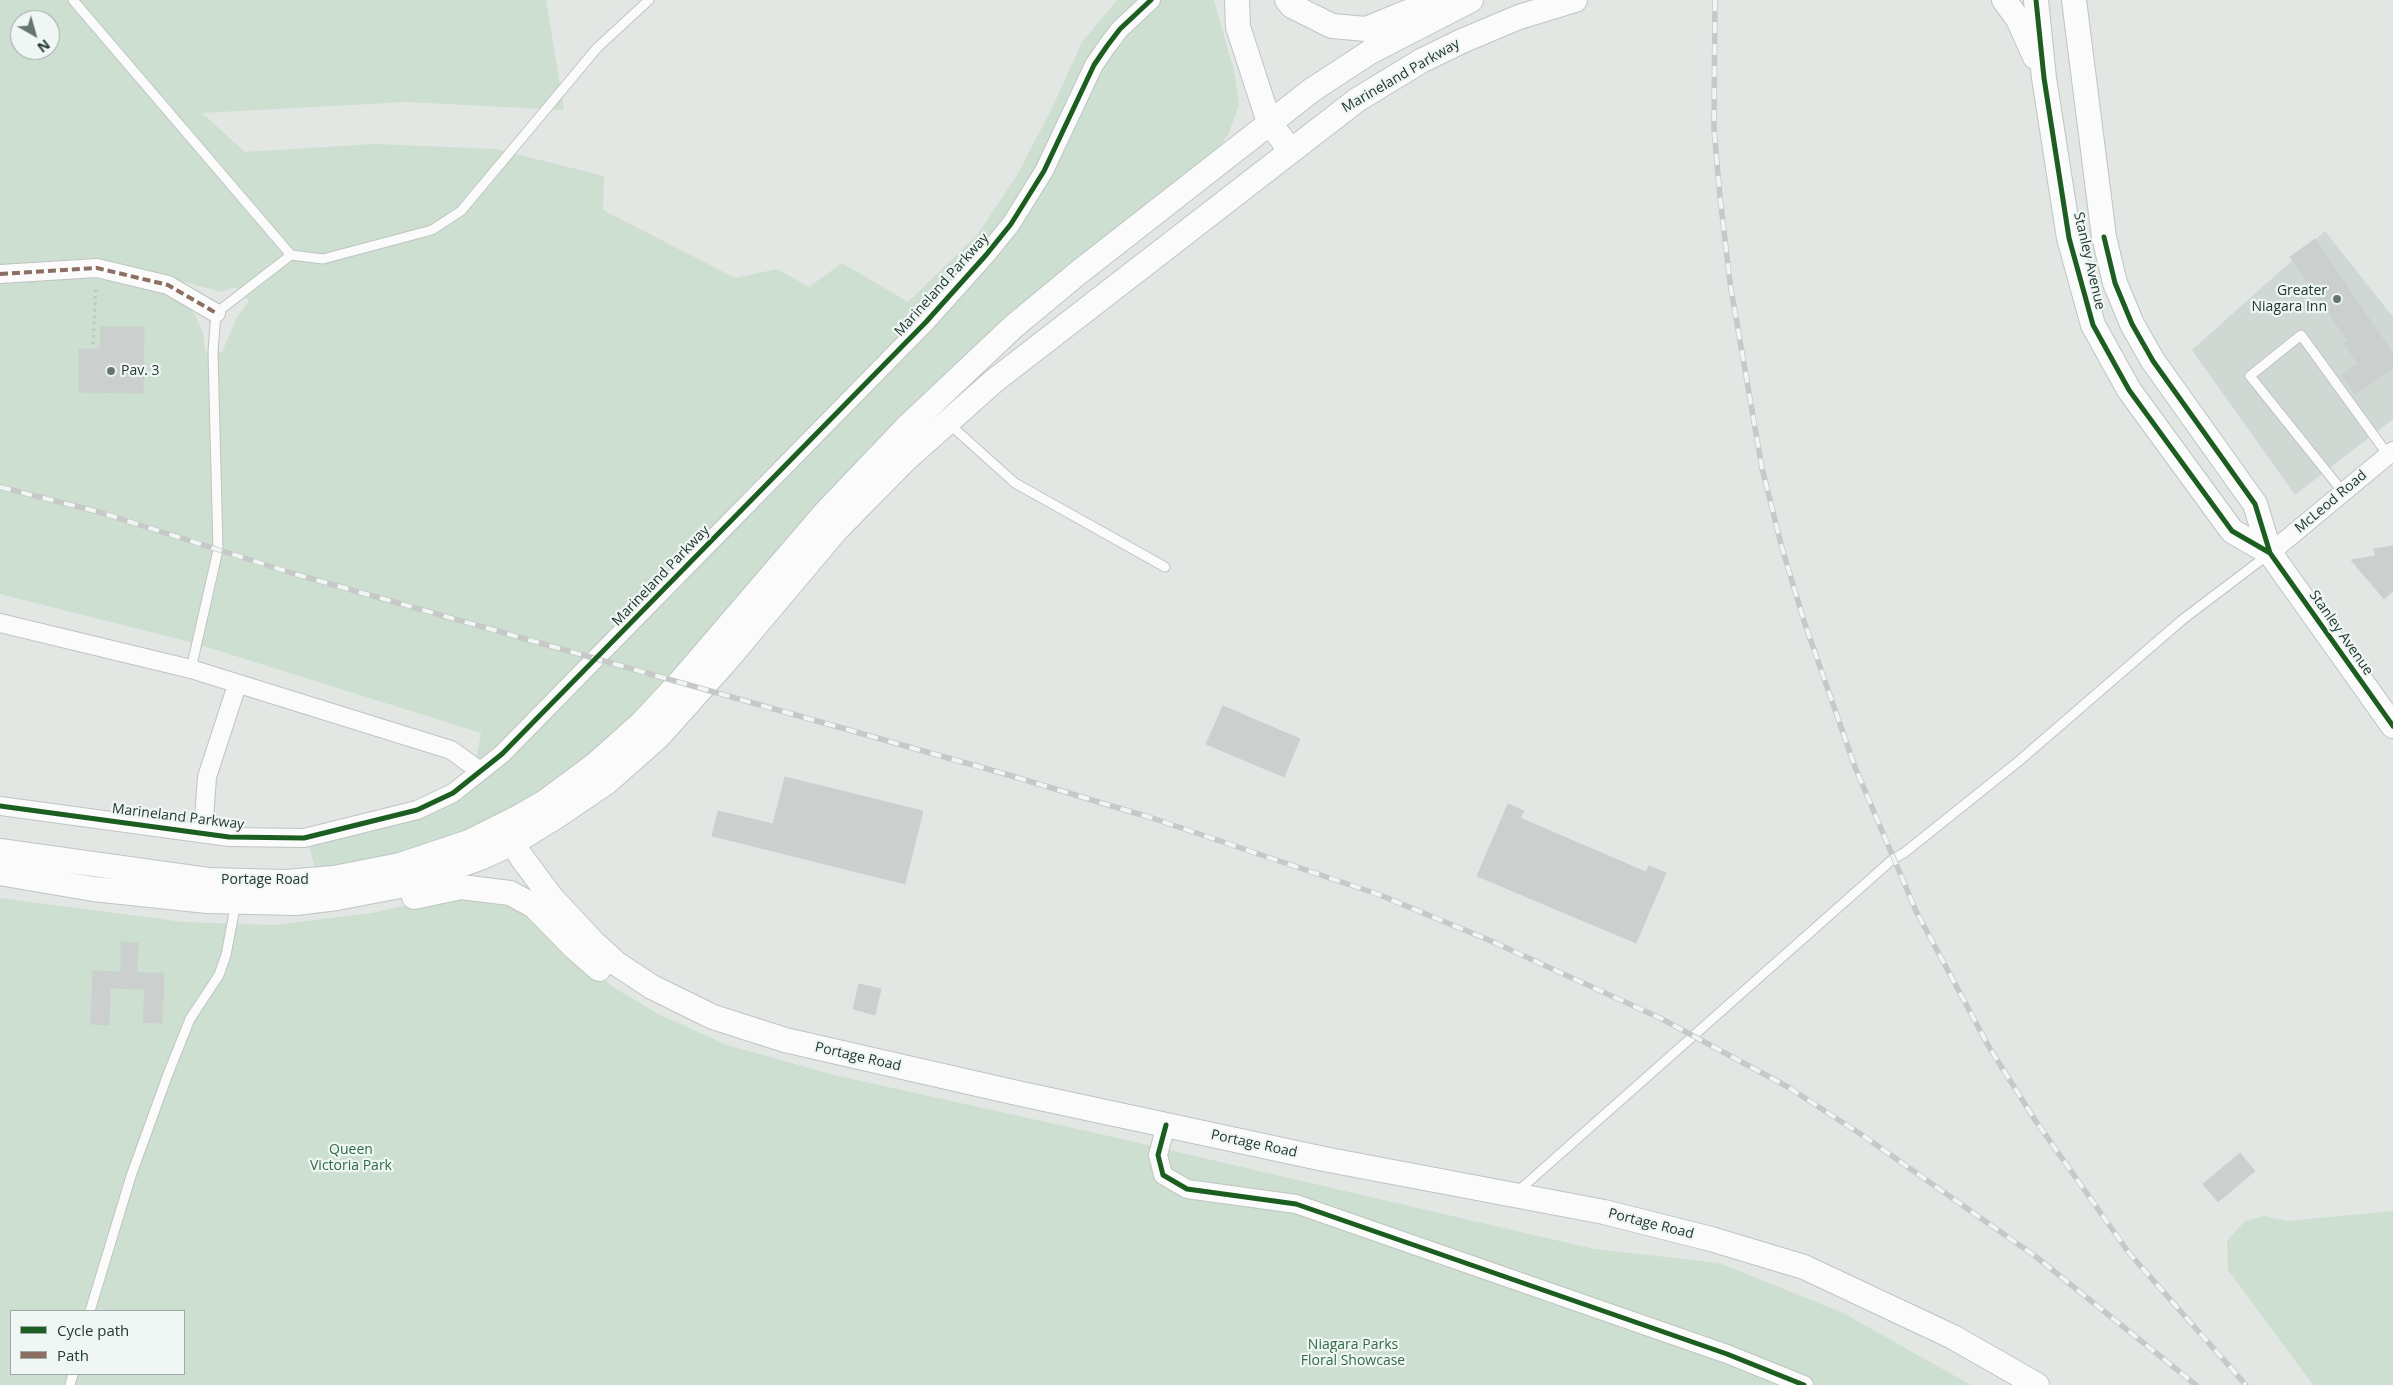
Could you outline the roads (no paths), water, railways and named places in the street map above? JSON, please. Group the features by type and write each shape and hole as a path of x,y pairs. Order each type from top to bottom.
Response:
{"main road":[{"path":"1237,0 1238,27 1269,122 1290,150"},
{"path":"1287,0 1292,6 1332,26 1366,29 1437,0"},
{"path":"508,834 621,743 642,722 680,682 824,513 907,428 982,356 1078,273 1312,90 1370,52 1471,0"},
{"name":"Marineland Parkway","path":"508,834 554,818 608,782 658,737 726,661 838,529 905,460 994,381 1357,100 1421,61 1462,40 1519,17 1574,0"},
{"path":"2004,0 2018,19 2044,78"},
{"name":"Stanley Avenue","path":"2036,0 2044,78 2070,238 2092,325 2129,390 2232,531 2270,553"},
{"name":"Stanley Avenue","path":"2074,0 2104,236 2115,283 2132,324 2153,361 2255,504 2270,553 2393,726"},
{"name":"Portage Road","path":"0,852 164,875 236,901 296,903 379,891 445,872 508,834 540,883 579,929 617,964 652,987 713,1017 754,1031 861,1058 1333,1161 1604,1212 1711,1239 1804,1267 1953,1337 2037,1385"},
{"path":"0,873 64,884 152,909 182,915 236,901 272,918 338,912 460,887 498,890 517,896 534,906 574,947 619,985 676,1016 739,1040 787,1052 861,1058"}],"street":[{"name":"Marineland Parkway","path":"0,806 229,837 304,838 417,810 453,793 502,754 926,322 986,255 1011,224 1044,171 1094,65 1106,46 1120,29 1150,0"},
{"path":"0,274 97,268 168,285 216,313"},
{"name":"McLeod Road","path":"2270,553 2391,453"},
{"path":"0,623 191,669 237,685 451,750 480,771"},
{"path":"203,833 207,777 237,685"},
{"path":"1166,1125 1158,1155 1163,1175 1187,1189 1296,1204 1727,1354 1804,1385"}],"lane":[{"path":"72,0 291,255 323,259 432,230 461,211 597,48 648,0"},
{"path":"191,669 218,550 213,352 216,313 291,255"},
{"path":"2343,492 2250,376 2301,335 2391,453"},
{"path":"946,422 1015,483 1164,567"},
{"path":"1513,1195 1893,859 1904,853 2018,761 2182,620 2270,553"},
{"path":"90,1310 131,1176 168,1074 190,1019 219,975 226,955 236,901"}],"railway":[{"path":"1715,0 1714,129 1720,197 1730,283 1762,468 1782,548 1804,621 1855,767 1916,911 1989,1047 2035,1120 2129,1253 2246,1385"},
{"path":"0,487 99,512 295,574 1005,774 1152,818 1380,895 1491,941 1660,1018 1788,1087 1865,1137 2035,1256 2196,1385"}],"place":[{"name":"Greater Niagara Inn","path":"2337,299"},
{"name":"Pav. 3","path":"111,371"}],"park label":[{"name":"Queen Victoria Park","path":"351,1158"},
{"name":"Niagara Parks Floral Showcase","path":"1353,1354"}]}
